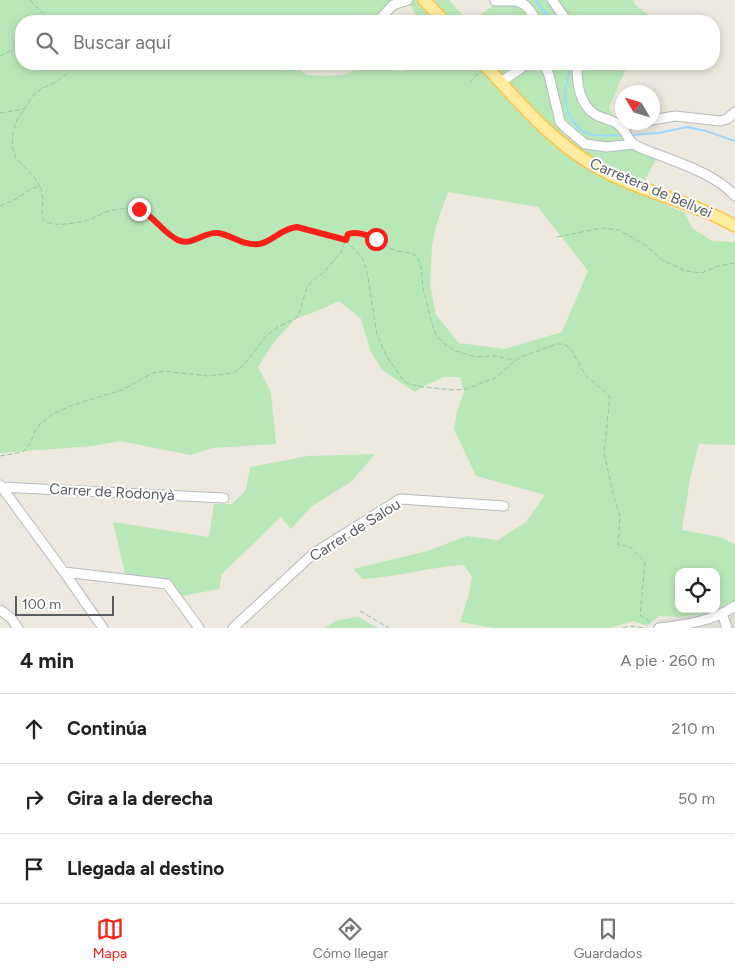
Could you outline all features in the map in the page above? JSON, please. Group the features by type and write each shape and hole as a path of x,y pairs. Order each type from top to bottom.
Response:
{"main road":[{"path":"424,0 438,15"},
{"name":"Carretera de Bellvei","path":"490,70 554,137 586,161 602,170 709,213 735,226"}],"street":[{"path":"383,15 392,5 408,0"},
{"path":"552,0 563,15"},
{"path":"495,1 518,1 525,3 530,7 533,15"},
{"path":"501,82 518,70"},
{"path":"547,70 560,122 584,144 607,147 632,142"},
{"path":"577,70 578,88 584,102 597,115 615,123"},
{"path":"660,119 675,116 720,121 727,119 735,112"},
{"path":"624,130 632,142 692,168 725,186 735,196"},
{"path":"0,486 103,628"},
{"name":"Carrer de Rodonyà","path":"0,486 224,498"},
{"name":"Carrer de Salou","path":"232,628 314,553 400,499 504,506"},
{"path":"64,572 167,584 198,628"},
{"path":"665,627 712,618 735,606"},
{"path":"0,610 11,618 18,628"},
{"path":"722,613 727,628"}],"path":[{"path":"30,0 44,15"},
{"path":"0,55 15,49"},
{"path":"70,70 56,82 35,93 17,120 13,132 12,146 16,158 34,177 41,188 44,199 43,219 50,224 73,224 108,211 135,208 146,212 170,235 180,241 187,242 208,234 218,233 244,243 257,244 264,243 290,228 297,227 346,240 364,262 377,335 380,342 387,357 403,380 409,384 454,390 466,389 497,377 522,356"},
{"path":"470,83 482,70"},
{"path":"0,113 24,109"},
{"path":"0,206 18,198 29,190 36,187 41,188"},
{"path":"557,237 602,228 619,230 646,245 662,260 686,271 701,274 718,266 735,263"},
{"path":"0,456 23,452 30,444 40,424 53,414 73,405 122,390 153,373 164,371 208,376 233,373 242,366 267,335 295,319 299,314 307,287 324,272 341,252 348,234 354,232 362,233 388,247 417,256 433,327 437,336 444,344 456,352 476,357 496,356 516,359 557,344 564,344 571,349 586,376 610,397 604,452 620,516 618,545 629,546 645,562 640,615 665,627"},
{"path":"360,611 389,628"},
{"path":"623,628 629,626 645,628"}],"shaded area":[{"path":"735,600 735,628 656,628 657,621 720,613 720,608"}],"green space":[{"path":"0,0 392,0 378,15 15,15 15,70 300,70 307,75 325,76 342,75 355,70 625,70 619,85 615,85 615,93 609,107 615,122 615,130 618,130 623,141 657,158 638,192 685,213 692,228 712,241 735,242 735,445 699,444 690,479 682,530 720,537 735,544 735,600 720,608 720,568 675,568 675,613 709,613 707,614 678,617 659,616 647,626 633,621 610,628 494,628 460,622 472,577 464,565 363,579 353,569 427,551 467,536 498,540 526,522 545,495 476,476 454,429 457,411 464,392 460,377 444,377 415,392 382,370 370,350 361,319 339,301 295,319 274,342 258,367 271,392 276,444 213,448 190,455 120,441 92,446 0,453","holes":["448,192 538,207 588,271 562,332 505,349 459,343 436,315 430,285 432,246 436,226"]},
{"path":"407,0 449,0 463,15 416,15"},
{"path":"497,0 633,0 635,5 649,15 480,15 497,3"},
{"path":"375,454 352,481 311,507 291,529 281,517 222,574 219,589 182,596 170,580 125,574 113,522 209,537 214,504 232,504 246,490 250,467 308,456"},
{"path":"358,617 378,628 324,628 338,620"}],"waterway":[{"path":"535,0 547,15"},
{"path":"569,70 565,100 569,114 574,122 579,128 592,135 623,135"},
{"path":"630,135 658,133 687,127 735,141"}],"route":[{"path":"139,209 146,212 170,235 180,241 187,242 208,234 218,233 244,243 257,244 264,243 290,228 297,227 346,240 348,234 354,232 376,239"}]}
